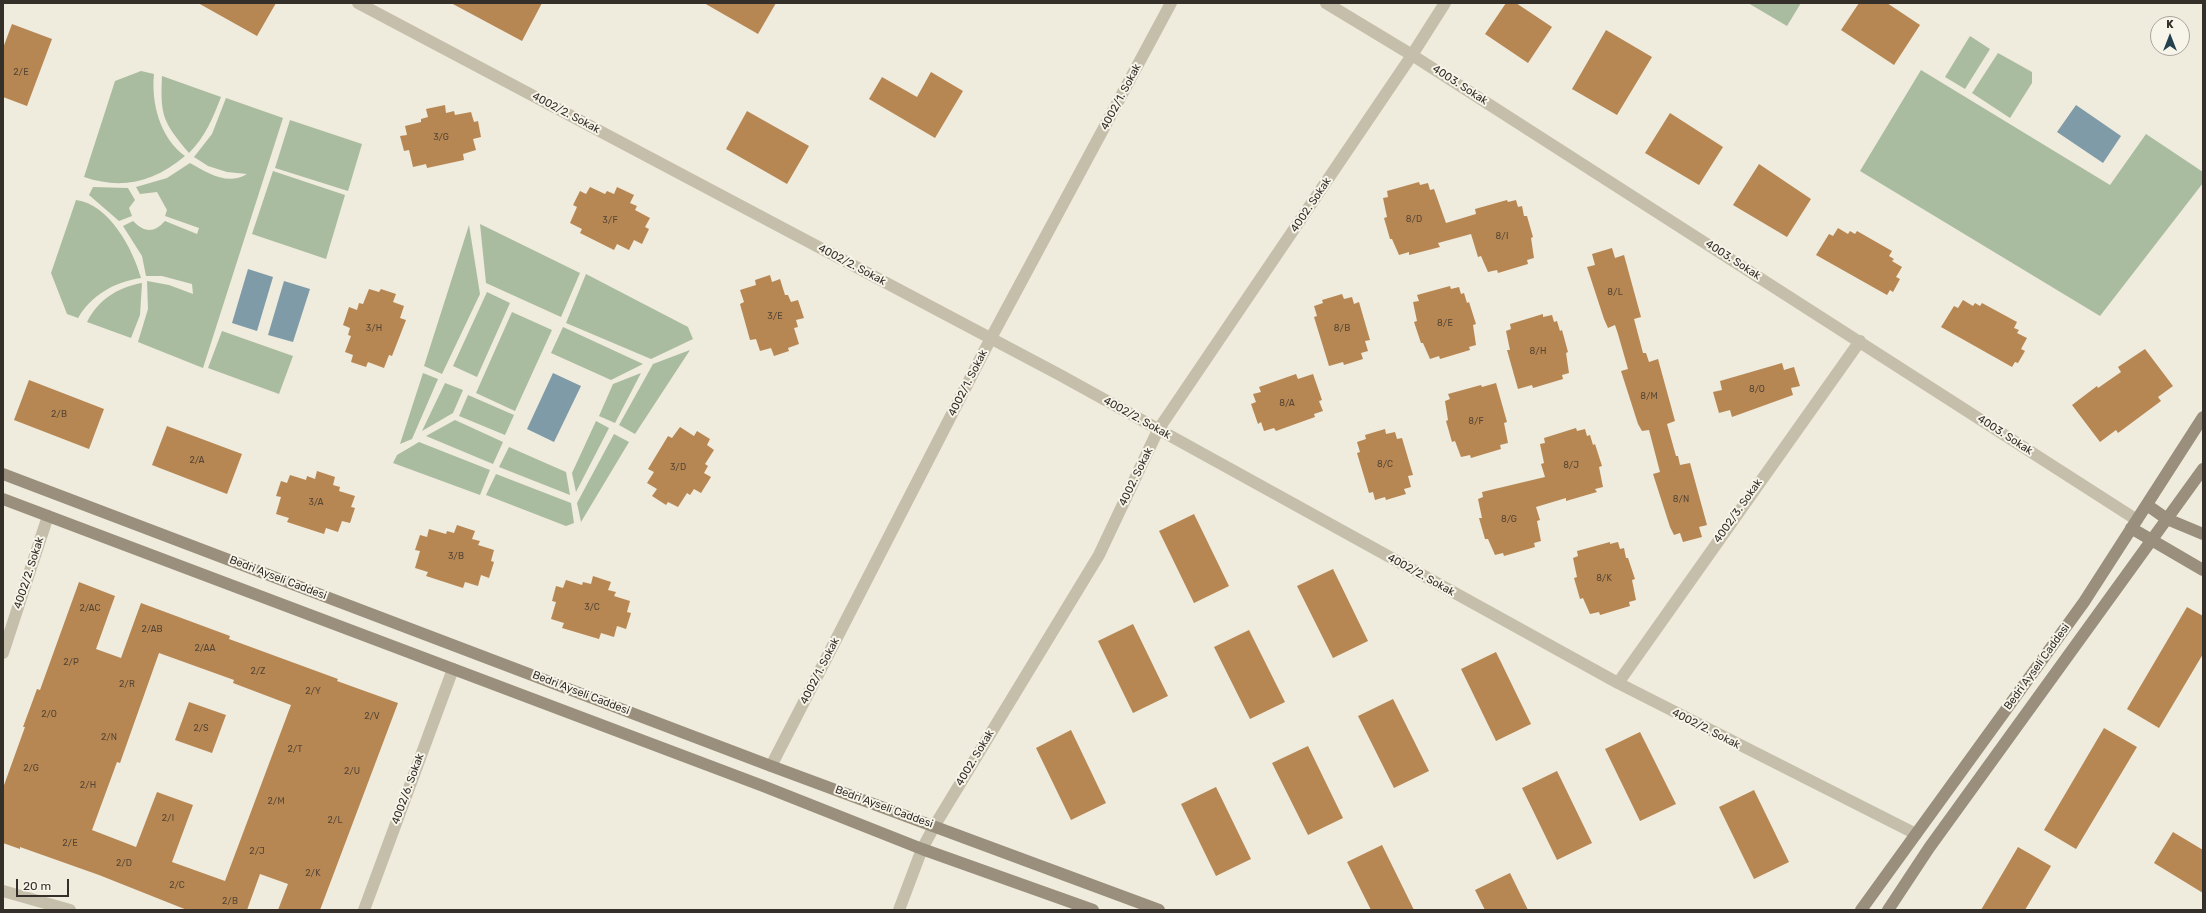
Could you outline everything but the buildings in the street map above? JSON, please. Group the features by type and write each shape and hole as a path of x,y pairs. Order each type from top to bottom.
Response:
{"main road":[{"name":"Bedri Ayseli Caddesi","path":"1861,910 2084,602 2203,417"},
{"name":"Bedri Ayseli Caddesi","path":"1888,910 1929,848 2203,469"},
{"name":"Bedri Ayseli Caddesi","path":"3,474 771,766 935,825 1159,910"},
{"name":"Bedri Ayseli Caddesi","path":"3,499 763,786 922,849 1093,910"},
{"path":"2147,504 2167,519 2203,534"},
{"path":"2134,524 2152,540 2203,570"}],"street":[{"name":"4002/2. Sokak","path":"358,3 991,338 1618,683 1916,834"},
{"name":"4002/1. Sokak","path":"771,766 991,338 1171,3"},
{"name":"4003. Sokak","path":"1326,3 1412,55 1860,341 2134,524"},
{"name":"4002. Sokak","path":"899,910 922,849 935,825 1099,555 1158,430 1412,55 1445,3"},
{"name":"4002/3. Sokak","path":"1618,683 1860,341"},
{"name":"4002/2. Sokak","path":"3,653 48,516"},
{"name":"4002/6. Sokak","path":"364,910 453,669"},
{"path":"3,890 70,910"}],"green space":[{"path":"1748,3 1801,3 1787,26"},
{"path":"1970,36 1990,49 1965,89 1945,77"},
{"path":"1998,53 2032,72 2032,83 2010,118 1972,93"},
{"path":"1921,70 2110,185 2146,134 2203,172 2203,183 2100,316 1860,171"},
{"path":"141,71 154,74 154,97 163,130 169,140 185,156 161,172 137,181 111,183 84,177 115,81"},
{"path":"162,76 221,97 208,127 195,147 189,153 174,134 165,118 162,101"},
{"path":"226,98 283,118 203,368 138,342 148,309 147,281 169,285 193,294 192,284 162,276 146,276 142,256 123,226 133,221 142,228 149,230 157,228 165,221 197,234 199,228 165,216 167,210 157,192 140,194 136,187 167,178 190,163 218,177 232,179 247,174 227,172 208,166 194,157 212,134"},
{"path":"290,120 362,144 348,191 275,168"},
{"path":"273,171 345,195 326,259 252,234"},
{"path":"93,187 128,188 135,200 129,208 132,216 119,221 89,195"},
{"path":"76,200 88,203 109,219 126,242 141,278 113,286 97,296 78,318 67,314 51,273"},
{"path":"480,224 580,273 561,317 486,283"},
{"path":"469,225 480,294 442,374 424,366"},
{"path":"586,274 688,327 693,339 651,359 566,323"},
{"path":"142,283 140,315 131,338 87,322 97,307 117,291"},
{"path":"487,292 510,303 477,377 453,366"},
{"path":"512,312 552,330 515,411 476,393"},
{"path":"563,327 643,364 611,380 551,353"},
{"path":"222,331 293,356 279,394 208,368"},
{"path":"690,350 635,434 619,425 653,364"},
{"path":"423,373 438,379 412,439 400,444"},
{"path":"641,373 615,423 599,416 613,384"},
{"path":"445,383 463,390 453,413 422,431"},
{"path":"468,395 514,415 505,435 459,416"},
{"path":"455,420 503,442 493,464 426,436"},
{"path":"596,421 609,428 576,492 572,473"},
{"path":"614,434 629,442 581,522 577,503"},
{"path":"419,442 490,470 480,495 393,463 397,455"},
{"path":"509,447 566,472 570,495 499,467"},
{"path":"496,474 571,503 574,523 566,526 486,495"}],"water":[{"path":"2076,105 2121,136 2103,163 2057,132"},
{"path":"248,269 273,277 257,331 232,323"},
{"path":"284,281 310,289 293,342 268,335"},
{"path":"553,373 581,386 554,442 527,429"}]}
